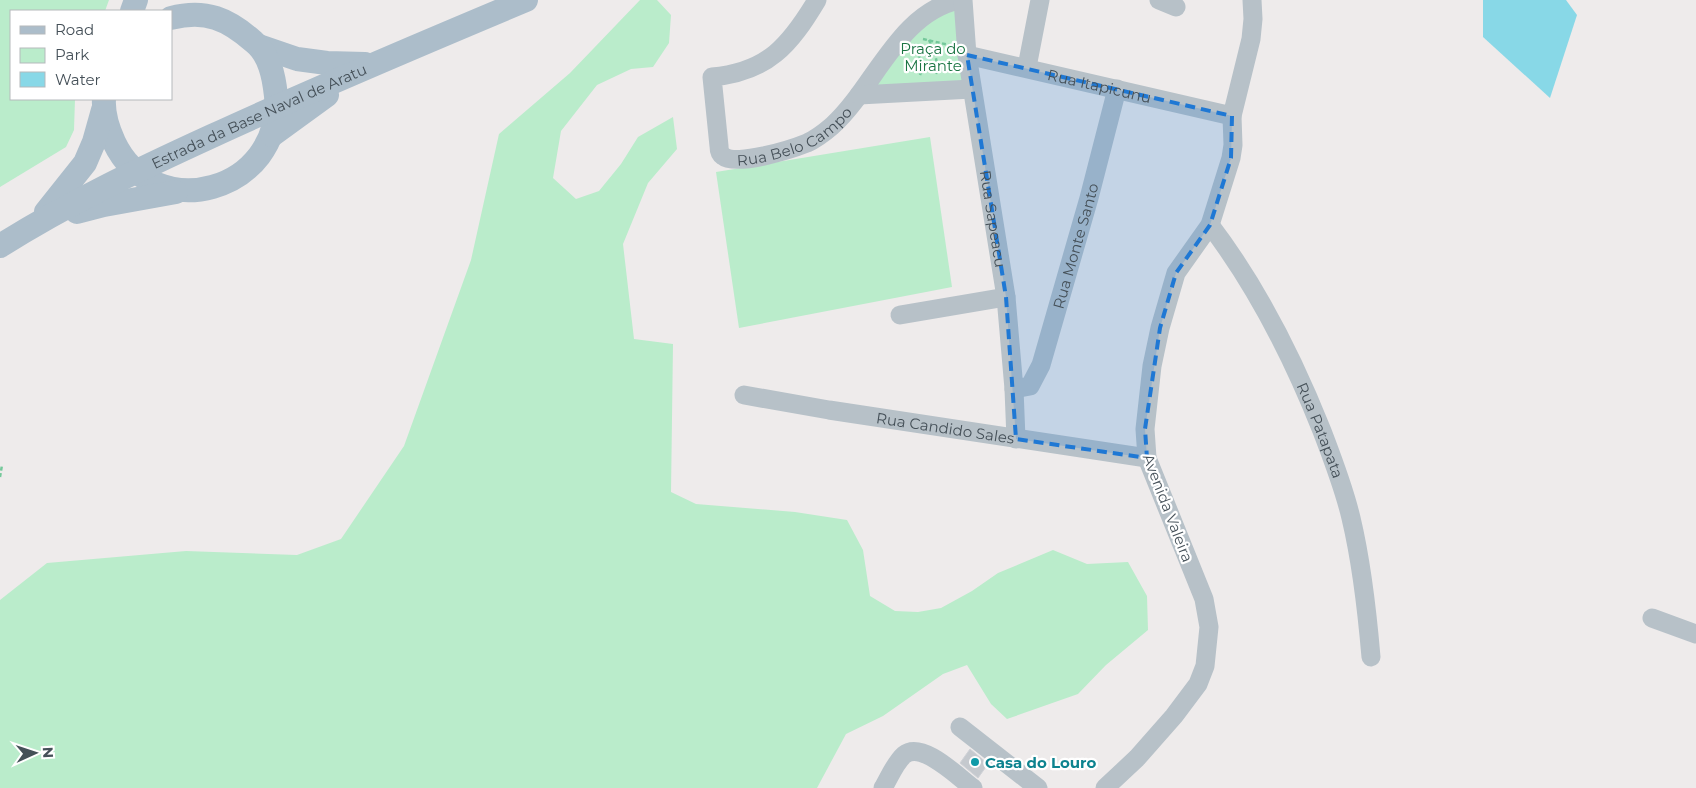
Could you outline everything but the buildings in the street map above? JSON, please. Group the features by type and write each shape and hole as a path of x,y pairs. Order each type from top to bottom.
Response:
{"main road":[{"name":"Estrada da Base Naval de Aratu","path":"0,246 39,222 134,172 276,106 526,0"},
{"path":"172,18 193,14 202,7 240,30 259,46 270,64 274,80 276,106 272,135"},
{"path":"259,46 311,62 374,64"},
{"path":"39,222 104,205 216,186 242,173 258,158 272,135 328,94 374,64"},
{"path":"104,103 108,129 119,152 134,172 154,183 187,190"},
{"path":"39,222 85,163 94,142 104,103"}],"street":[{"name":"Rua Belo Campo","path":"817,0 801,26 775,55 760,64 736,73 712,77 719,146 721,154 729,159 747,159 794,148 810,142 834,125 859,95 901,38 918,22 939,7 961,0"},
{"name":"Rua Sapeacu","path":"961,0 972,89 1006,297 1014,389 1016,440"},
{"path":"1027,68 1040,0"},
{"path":"1158,0 1176,7"},
{"name":"Avenida Valeira","path":"1105,788 1137,758 1190,697 1198,684 1205,666 1209,627 1204,599 1147,458 1145,429 1152,366 1160,328 1176,273 1210,225 1231,158 1233,145 1232,116 1251,40 1252,0"},
{"name":"Rua Itapicunu","path":"967,53 1232,116"},
{"name":"Rua Belo Campo","path":"859,95 972,89"},
{"name":"Rua Monte Santo","path":"1014,389 1030,386 1041,365 1117,89"},
{"name":"Rua Patapata","path":"1210,225 1239,264 1273,324 1298,375 1336,467 1351,516 1361,564 1367,605 1371,657"},
{"path":"900,315 1006,297"},
{"name":"Rua Candido Sales","path":"744,395 1016,440 1147,458"},
{"path":"1652,618 1696,634"},
{"path":"960,727 1038,788"},
{"path":"883,788 905,754 916,750 931,756 973,788"}],"path":[{"path":"901,38 945,43 967,53"},
{"path":"901,38 920,56 922,72 918,81"},
{"path":"929,40 938,65 934,79"},
{"path":"0,478 2,466"}],"highlighted area":[{"path":"967,55 1232,116 1231,158 1210,225 1176,273 1160,328 1145,429 1147,458 1016,439 1006,297"}],"green space":[{"path":"0,0 109,0 105,10 10,10 10,100 75,100 74,130 66,147 0,187"},
{"path":"640,0 657,0 671,15 669,43 653,67 631,69 597,85 561,131 553,178 576,199 599,191 621,164 638,137 673,117 677,149 648,183 623,244 634,339 673,344 671,492 696,504 795,512 847,520 863,550 870,596 895,611 918,612 941,608 972,591 998,573 1053,550 1087,564 1128,562 1147,596 1148,630 1106,665 1078,694 1007,719 991,704 967,665 943,674 883,716 846,734 817,788 0,788 0,600 47,563 186,551 297,555 341,539 404,446 471,260 499,134 570,73"},
{"name":"Praça do Mirante","path":"959,3 969,86 865,92 903,40"},
{"path":"930,137 952,287 739,328 716,172"}],"water":[{"path":"1483,0 1566,0 1577,15 1550,98 1483,37"}],"place":[{"name":"Casa do Louro","path":"975,762"}]}
